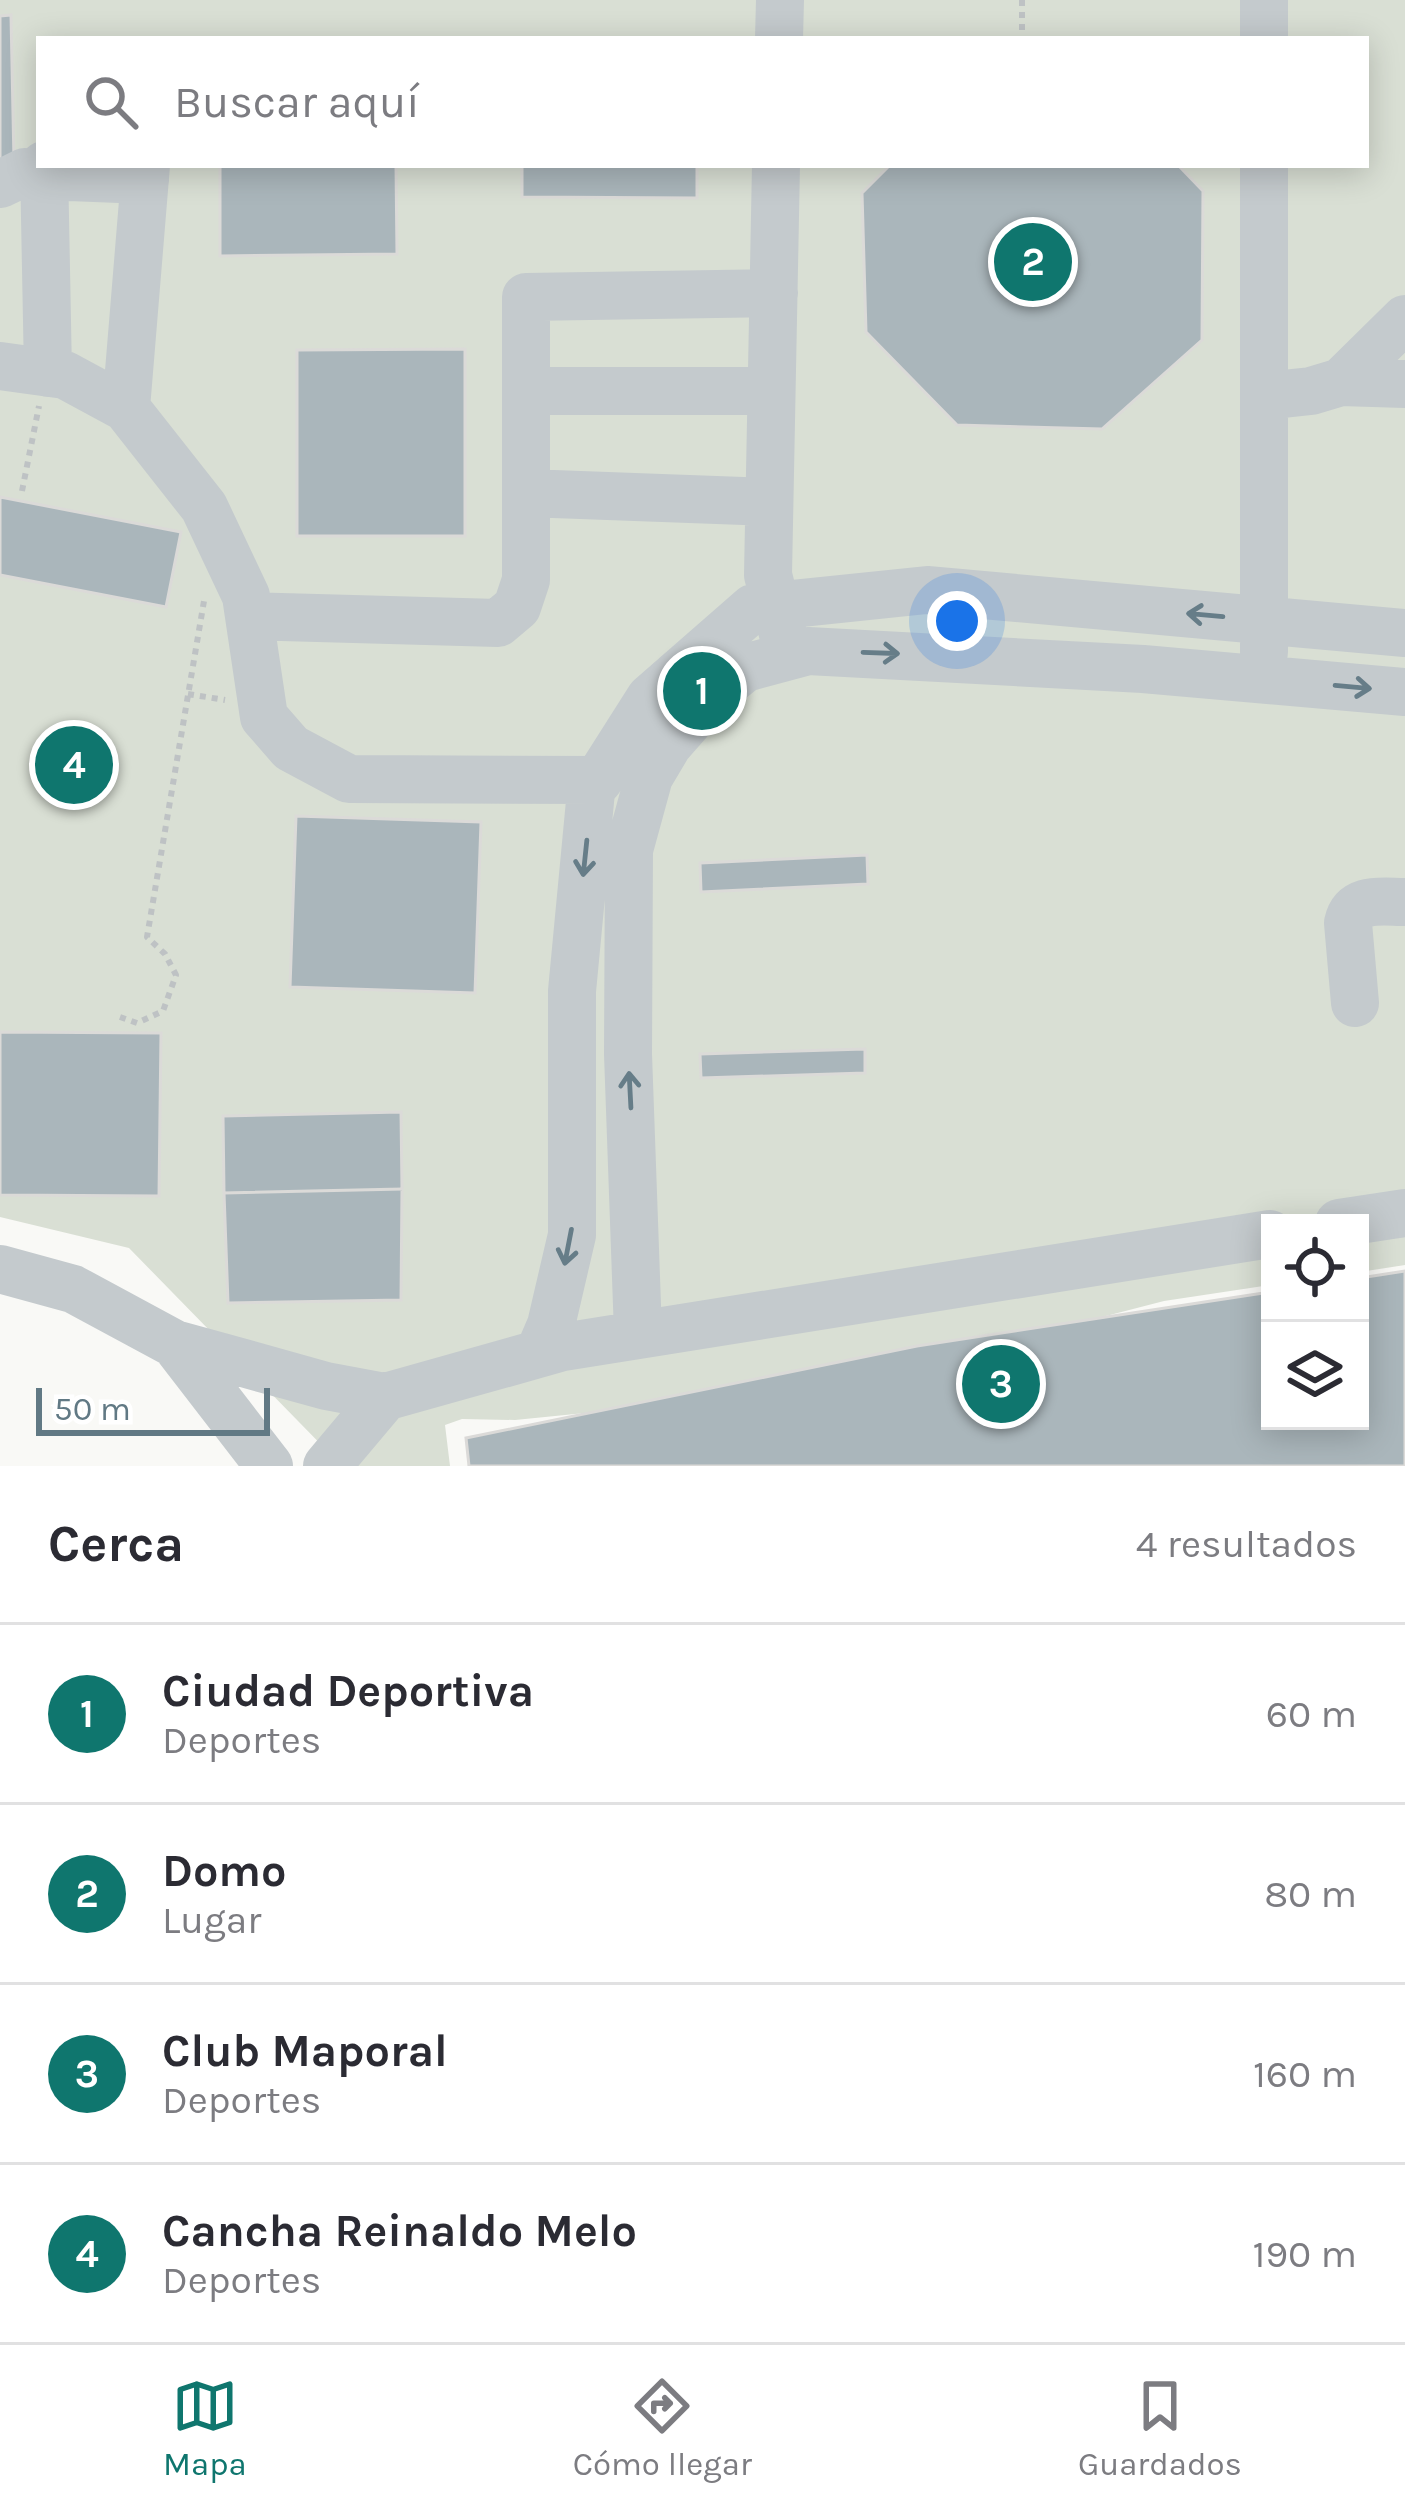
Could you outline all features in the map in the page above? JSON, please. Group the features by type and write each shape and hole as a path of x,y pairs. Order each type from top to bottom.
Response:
{"street":[{"path":"779,36 780,0"},
{"path":"1264,0 1264,36"},
{"path":"776,168 768,575 773,606 791,656"},
{"path":"1264,168 1265,679"},
{"path":"45,381 30,175 146,172 126,407"},
{"path":"249,616 497,623 517,607 526,580 526,297 774,293"},
{"path":"1341,382 1405,319"},
{"path":"0,366 45,381 64,375 126,407 204,507 246,596 264,717 291,748 349,779 599,780"},
{"path":"1264,397 1341,382 1405,384"},
{"path":"526,392 771,391"},
{"path":"526,493 769,502"},
{"path":"539,1353 551,1324 572,1235 572,992 592,791 650,698 753,608 927,590 1405,633"},
{"path":"638,1333 628,1054 629,850 649,777 668,746 712,695 745,668 808,651 896,653 1405,692"},
{"path":"1354,1003 1350,911 1360,904 1405,902"},
{"path":"1369,1218 1405,1213"},
{"path":"0,1269 74,1289 175,1344 326,1386 385,1396 539,1353 638,1333 1261,1235"},
{"path":"175,1344 269,1466"},
{"path":"327,1466 385,1396"}],"path":[{"path":"1022,0 1022,36"},
{"path":"22,491 45,381"},
{"path":"120,1017 137,1023 163,1011 176,975 165,954 147,937 206,591"},
{"path":"188,694 235,702"}],"shaded area":[{"path":"0,0 1405,0 1405,1265 1369,1271 1369,1214 1261,1214 1261,1286 1164,1301 912,1366 615,1410 515,1420 462,1419 445,1425 450,1466 342,1466 129,1248 0,1217"}],"building":[{"path":"11,15 14,162 0,162 0,16"},
{"path":"220,168 396,168 397,254 220,256"},
{"path":"522,168 697,168 697,198 522,197"},
{"path":"887,168 1181,168 1203,191 1202,340 1102,429 957,425 866,332 862,193"},
{"path":"465,349 465,536 297,536 297,350"},
{"path":"0,497 181,532 166,607 0,575"},
{"path":"296,816 481,822 475,993 290,987"},
{"path":"867,855 868,884 701,892 700,863"},
{"path":"0,1032 161,1033 159,1196 0,1195"},
{"path":"865,1049 865,1073 701,1078 700,1054"},
{"path":"401,1112 402,1189 224,1193 223,1116"},
{"path":"402,1189 401,1300 228,1303 224,1193"},
{"path":"1405,1271 1405,1466 469,1466 466,1438 917,1346 1261,1293 1261,1430 1369,1430 1369,1277"}],"place":[{"name":"Domo","path":"1033,262"},
{"name":"Ciudad Deportiva","path":"702,691"},
{"name":"Cancha Reinaldo Melo","path":"74,765"},
{"name":"Club Maporal","path":"1001,1384"}]}
